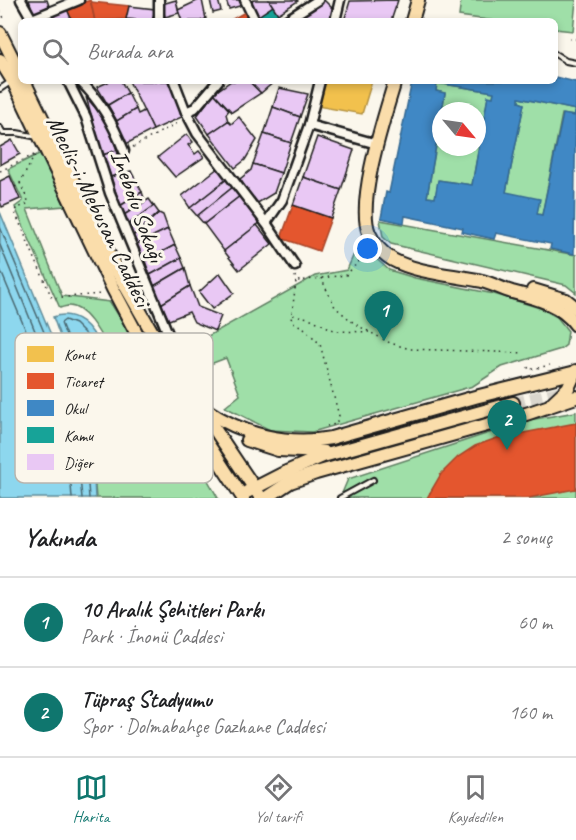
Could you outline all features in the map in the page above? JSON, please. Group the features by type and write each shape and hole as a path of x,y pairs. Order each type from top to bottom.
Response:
{"main road":[{"path":"413,18 418,0"},
{"name":"Meclis-i Mebusan Caddesi","path":"0,33 18,77"},
{"name":"Meclis-i Mebusan Caddesi","path":"0,60 18,78"},
{"name":"Meclis-i Mebusan Caddesi","path":"21,84 39,138 136,333"},
{"name":"Meclis-i Mebusan Caddesi","path":"22,84 117,272 153,333"},
{"path":"394,84 377,144 365,212 369,233 380,248 400,263 496,285 557,307 576,325"},
{"path":"496,285 520,286 556,296 576,308"},
{"path":"543,408 554,402 568,388 576,372"},
{"path":"225,423 266,438 296,442 314,441 576,372"},
{"path":"242,496 261,495 316,473 576,397"},
{"path":"261,495 290,470 340,451 513,403"},
{"path":"213,415 248,440 278,450 306,453 340,451"},
{"name":"Meclis-i Mebusan Caddesi","path":"213,425 261,495"},
{"name":"Meclis-i Mebusan Caddesi","path":"213,452 242,496"}],"street":[{"path":"21,0 31,18"},
{"path":"37,18 79,0"},
{"path":"159,0 159,18"},
{"path":"244,0 253,18"},
{"path":"290,18 318,0"},
{"path":"336,18 340,0"},
{"name":"Inebolu Sokağı","path":"70,84 86,117 110,193 168,333"},
{"path":"83,84 94,95 112,123 124,151"},
{"path":"175,84 187,115 213,155 267,223 295,266"},
{"path":"187,115 215,84"},
{"path":"267,223 282,200 309,125 319,84"},
{"path":"309,125 377,144"}],"lane":[{"path":"558,56 566,61 576,63"},
{"path":"0,89 18,80"},
{"path":"0,128 3,134 17,133 39,138"},
{"path":"340,498 373,480"}],"path":[{"path":"0,11 4,18"},
{"path":"569,39 576,39"},
{"path":"124,151 187,115"},
{"path":"0,171 36,154 20,183 15,187"},
{"path":"20,183 28,203 14,210 52,298 102,294"},
{"path":"324,427 336,424 339,416 320,344 304,328 291,321 296,281 346,275 360,260"},
{"path":"321,278 335,306 355,324 390,343 410,349 524,353"},
{"path":"292,315 309,318 336,331 370,332"},
{"path":"528,367 529,370 550,365"}],"green space":[{"path":"461,0 576,0 573,31 558,29 558,18 459,16"},
{"path":"437,84 494,92 493,97 488,97 486,108 486,102 444,102 445,93 436,91"},
{"path":"519,98 576,110 574,116 562,114 542,215 537,214 506,192 524,104 519,102"},
{"path":"41,153 65,206 27,209 62,296 110,302 130,333 99,333 81,310 69,306 60,308 15,207 23,201 8,169"},
{"path":"434,156 477,156 472,185 439,180 435,198 427,197"},
{"path":"380,220 576,255 576,293 566,285 391,244 383,237"},
{"path":"362,246 389,270 415,278 494,294 540,308 557,317 568,331 566,345 561,349 502,367 473,386 312,432 270,430 225,407 240,395 226,358 213,363 213,333 315,276 347,270 357,247"},
{"path":"576,412 576,498 340,498 348,479 529,420"},
{"path":"95,483 209,483 218,498 96,498"}],"water":[{"path":"0,212 50,333 15,333 15,483 94,483 95,498 0,498"},
{"path":"61,315 76,318 93,333 59,333 53,317"}],"building: Konut":[{"path":"324,84 371,84 362,114 317,106"}],"building: Ticaret":[{"path":"90,0 94,18 71,18 67,9"},
{"path":"91,2 129,6 126,18 94,18"},
{"path":"245,12 248,18 234,18"},
{"path":"293,205 331,218 319,251 281,238"},
{"path":"576,423 576,489 528,498 427,498 441,474 458,457 475,446 497,438"}],"building: Okul":[{"path":"558,78 576,82 576,110 519,98 519,102 524,104 506,192 540,199 537,214 542,215 563,114 574,116 576,111 574,254 550,249 551,244 496,233 494,239 462,232 463,228 405,216 404,223 381,218 386,192 389,193 411,84 437,84 436,91 445,93 443,102 432,102 432,156 434,156 427,197 435,198 438,180 472,185 477,156 486,156 486,107 488,96 493,97 494,92 443,84 558,84"}],"building: Kamu":[{"path":"273,6 278,14 272,18 259,18 258,16"}],"building: Diğer":[{"path":"29,0 47,0 49,6 34,14"},
{"path":"176,0 179,13 165,17 162,4"},
{"path":"202,0 206,18 181,18 178,10"},
{"path":"210,0 218,0 221,11 213,13"},
{"path":"226,0 242,0 243,5 229,9"},
{"path":"269,0 273,6 258,16 250,2"},
{"path":"269,0 297,0 298,1 278,14"},
{"path":"324,0 334,10 332,18 297,18"},
{"path":"398,0 392,18 345,18 350,1"},
{"path":"129,6 155,9 153,18 126,18"},
{"path":"67,9 71,18 50,18"},
{"path":"104,84 123,84 128,93 108,105 97,87"},
{"path":"130,84 169,84 184,116 153,130"},
{"path":"227,84 252,84 261,93 232,112 214,93"},
{"path":"252,84 272,84 261,93"},
{"path":"279,88 308,94 300,117 273,107"},
{"path":"128,93 136,109 117,121 108,105"},
{"path":"214,93 229,110 226,114 228,121 209,134 197,116"},
{"path":"86,97 105,119 117,150 103,155"},
{"path":"273,107 300,117 291,143 264,134"},
{"path":"136,109 138,114 144,111 153,130 126,144 115,122"},
{"path":"239,117 257,140 245,160 235,168 209,134 228,121 231,124"},
{"path":"187,134 193,142 188,145 195,154 199,151 204,157 175,177 158,157"},
{"path":"264,134 291,143 281,173 253,164"},
{"path":"317,137 354,150 341,190 303,177"},
{"path":"12,140 20,154 0,165 0,147"},
{"path":"117,150 122,173 111,177 103,155"},
{"path":"253,164 281,173 274,193 256,204 240,179 251,170"},
{"path":"218,168 227,179 190,208 182,196"},
{"path":"131,171 142,192 120,206 111,177"},
{"path":"10,176 20,199 2,207 0,181"},
{"path":"303,177 341,190 331,218 293,205"},
{"path":"227,179 233,187 197,216 190,208"},
{"path":"233,187 240,196 204,224 197,216"},
{"path":"142,192 145,201 124,215 120,206"},
{"path":"240,196 261,222 224,251 204,224"},
{"path":"149,199 154,206 129,224 124,215"},
{"path":"154,206 159,213 133,236 129,224"},
{"path":"159,213 163,215 168,229 137,244 133,236"},
{"path":"257,225 272,244 239,270 224,251"},
{"path":"168,229 175,245 145,261 137,244"},
{"path":"175,245 181,258 150,275 145,261"},
{"path":"181,258 185,268 154,286 150,275"},
{"path":"185,268 190,286 161,304 154,286"},
{"path":"220,273 234,293 212,309 199,292"},
{"path":"190,286 198,307 221,316 215,331 194,322 189,312 169,320 161,304"}],"tunnel":[{"path":"513,403 576,388"}],"place":[{"name":"10 Aralık Şehitleri Parkı","path":"384,341"},
{"name":"Tüpraş Stadyumu","path":"507,450"}]}
